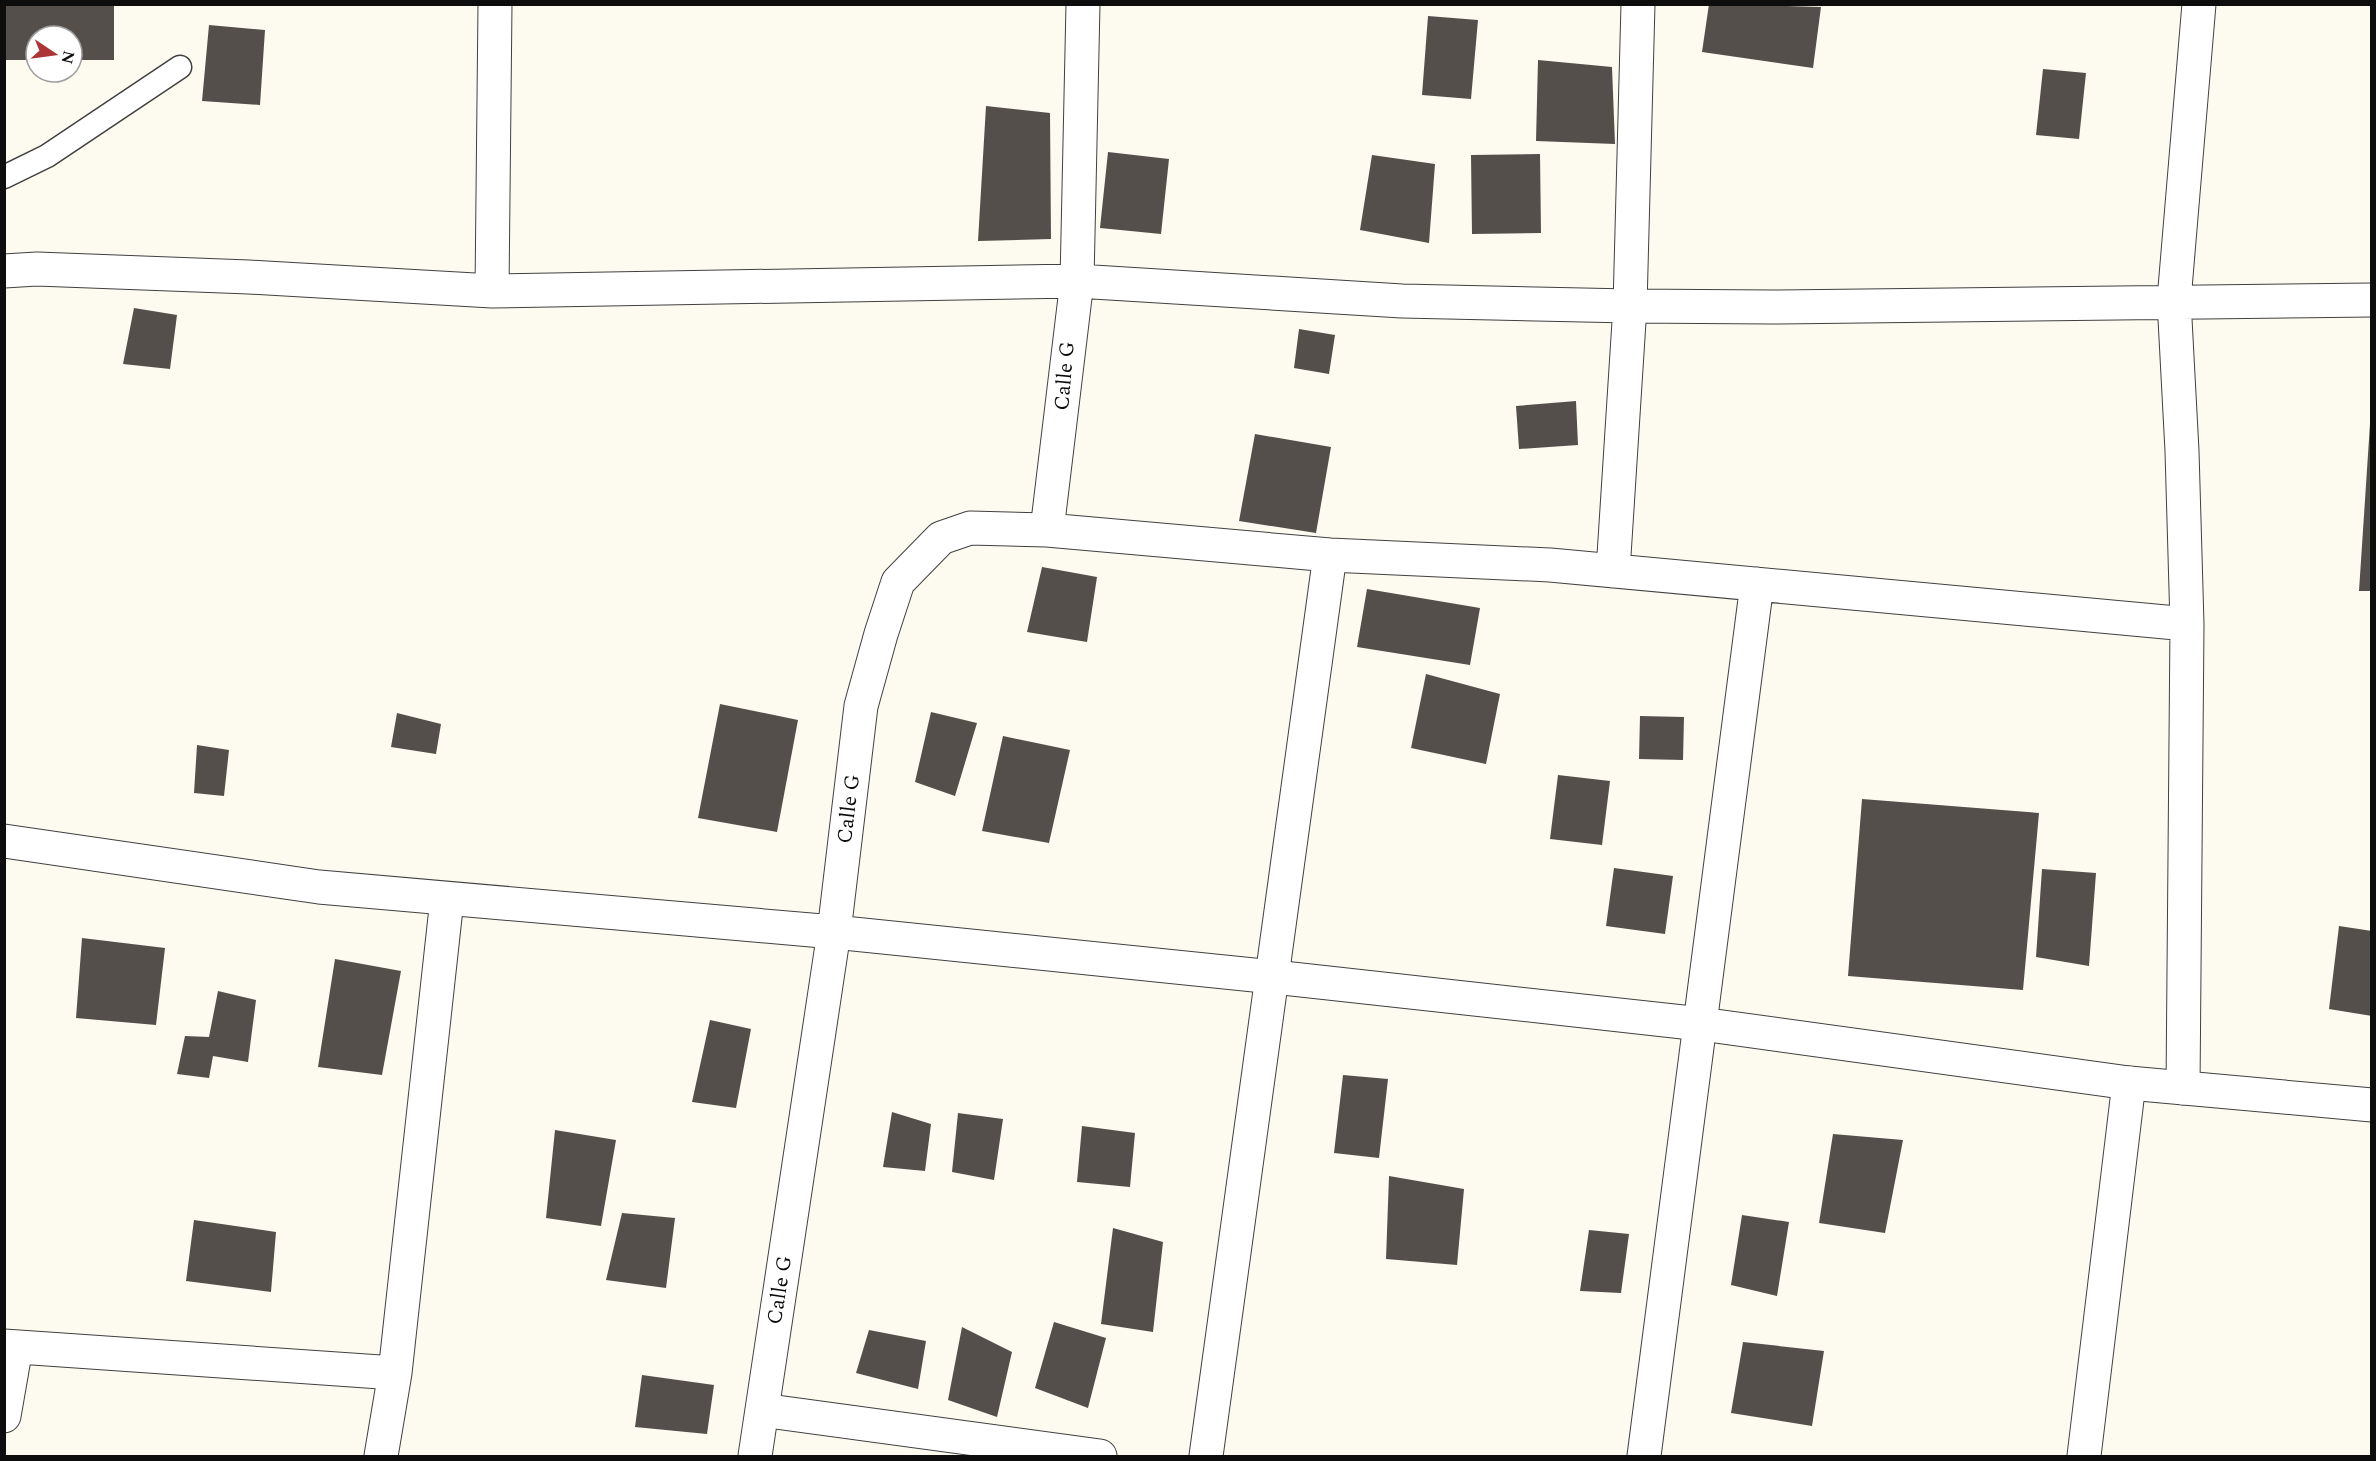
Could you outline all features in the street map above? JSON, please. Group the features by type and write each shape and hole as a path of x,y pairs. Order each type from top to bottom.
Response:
{"street":[{"path":"492,291 495,4"},
{"name":"Calle G","path":"755,1456 834,932 861,706 898,582 941,538 970,528 1047,530 1077,280 1083,4"},
{"path":"1613,571 1630,306 1638,4"},
{"path":"2182,1088 2187,624 2182,451 2174,300 2199,4"},
{"path":"4,271 37,268 492,291 1077,280 1402,301 1630,306 1772,307 2174,300 2372,300"},
{"path":"1047,530 1330,555 1550,565 2187,624"},
{"path":"1206,1456 1274,977 1330,555"},
{"path":"1644,1456 1757,584"},
{"path":"4,842 319,887 834,932 1274,977 1701,1024 2129,1083 2372,1104"},
{"path":"381,1456 395,1373 447,899"},
{"path":"2084,1456 2129,1083"},
{"path":"4,1416 10,1347 395,1373"},
{"path":"762,1410 1100,1456"}],"lane":[{"path":"4,177 47,156 180,67"}],"building":[{"path":"4,4 114,4 114,60 84,60 84,24 24,24 24,60 4,60"},
{"path":"1709,4 1821,7 1813,68 1702,52"},
{"path":"1428,16 1478,20 1471,99 1422,95"},
{"path":"209,25 265,30 260,105 202,101"},
{"path":"1538,60 1612,67 1615,144 1536,141"},
{"path":"2043,69 2086,73 2079,139 2036,135"},
{"path":"986,106 1050,113 1051,239 978,241"},
{"path":"1108,152 1169,159 1161,234 1100,228"},
{"path":"1540,154 1541,233 1472,234 1471,155"},
{"path":"1372,155 1435,164 1429,243 1360,230"},
{"path":"134,308 177,315 170,369 123,364"},
{"path":"1299,329 1335,335 1329,374 1294,368"},
{"path":"1576,401 1578,445 1519,449 1516,406"},
{"path":"2370,424 2372,591 2359,591"},
{"path":"1255,434 1331,447 1316,533 1239,521"},
{"path":"1042,567 1097,577 1087,642 1027,632"},
{"path":"1367,589 1480,608 1470,665 1357,647"},
{"path":"1426,674 1500,694 1486,764 1411,748"},
{"path":"720,704 798,720 777,832 698,818"},
{"path":"931,712 977,723 955,796 915,782"},
{"path":"397,713 441,724 436,754 391,747"},
{"path":"1640,716 1684,717 1683,760 1639,759"},
{"path":"1003,736 1070,750 1049,843 982,831"},
{"path":"197,745 229,750 224,796 194,793"},
{"path":"1558,775 1610,781 1602,845 1550,839"},
{"path":"1862,799 2039,813 2023,990 1848,976"},
{"path":"1614,868 1673,876 1665,934 1606,926"},
{"path":"2042,869 2096,873 2089,966 2036,957"},
{"path":"2339,926 2372,931 2372,1016 2329,1009"},
{"path":"82,938 165,948 156,1025 76,1018"},
{"path":"335,959 401,971 382,1075 318,1067"},
{"path":"218,991 256,1000 248,1062 213,1056 209,1078 177,1074 185,1036 209,1037"},
{"path":"710,1020 751,1029 736,1108 692,1102"},
{"path":"1343,1075 1388,1079 1379,1158 1334,1153"},
{"path":"892,1112 931,1124 925,1171 883,1167"},
{"path":"958,1113 1003,1119 994,1180 952,1172"},
{"path":"1082,1126 1135,1133 1130,1187 1077,1182"},
{"path":"555,1130 616,1140 601,1226 546,1218"},
{"path":"1833,1134 1903,1140 1885,1233 1819,1223"},
{"path":"1389,1176 1464,1189 1457,1265 1386,1259"},
{"path":"622,1213 675,1218 666,1288 606,1280"},
{"path":"1742,1215 1789,1222 1777,1296 1731,1285"},
{"path":"194,1220 276,1232 271,1292 186,1281"},
{"path":"1113,1228 1163,1242 1153,1332 1101,1324"},
{"path":"1589,1230 1629,1234 1621,1293 1580,1291"},
{"path":"1054,1322 1106,1338 1088,1408 1035,1388"},
{"path":"962,1327 1012,1352 997,1417 948,1400"},
{"path":"869,1330 926,1341 918,1389 856,1373"},
{"path":"1743,1342 1824,1351 1812,1426 1731,1413"},
{"path":"642,1375 714,1385 707,1434 635,1427"}]}
